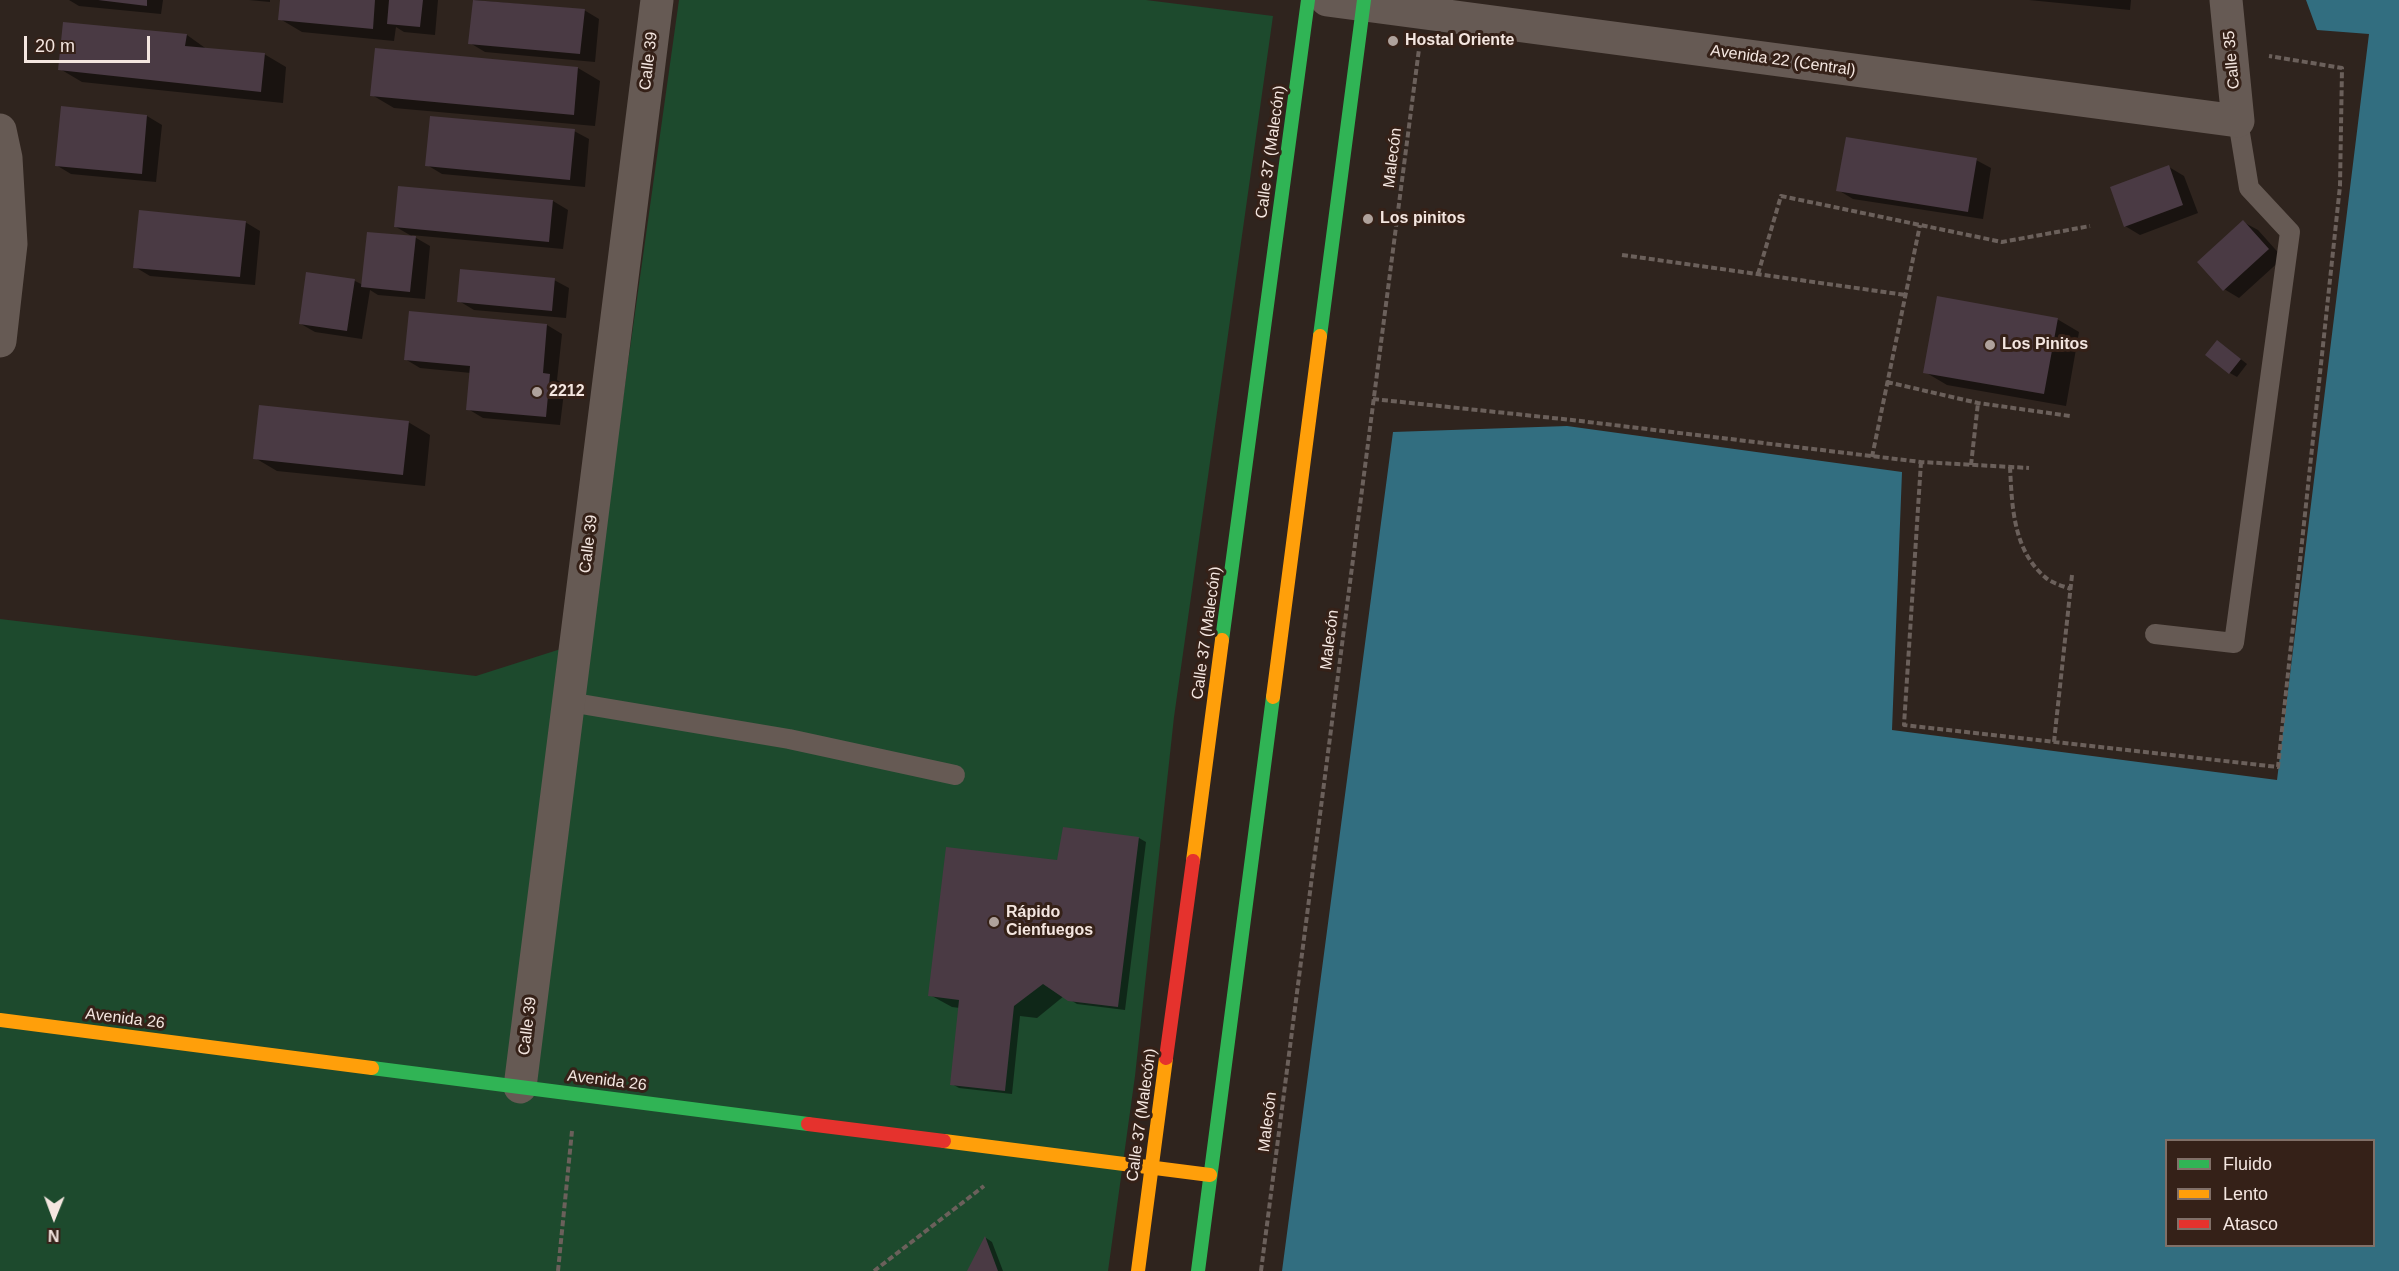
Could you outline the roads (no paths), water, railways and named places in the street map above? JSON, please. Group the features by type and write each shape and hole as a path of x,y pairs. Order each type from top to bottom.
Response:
{"main road":[{"name":"Calle 37 (Malecón)","path":"1138,1271 1308,0"},
{"path":"1198,1271 1364,2"},
{"name":"Avenida 26","path":"0,1020 1210,1175"}],"street":[{"name":"Calle 39","path":"520,1087 657,0"},
{"name":"Avenida 22 (Central)","path":"1327,0 1364,2 1424,13 2238,121"},
{"name":"Calle 35","path":"2226,0 2238,121"},
{"path":"0,129 6,158 11,244 0,341"}],"lane":[{"path":"2155,634 2234,643 2290,232 2249,188 2238,121"},
{"path":"569,702 789,739 956,775"}],"water":[{"path":"2306,0 2399,0 2399,1271 1282,1271 1393,432 1567,426 1902,472 1892,730 2277,780 2369,34 2317,30"}],"place":[{"name":"Hostal Oriente","path":"1393,41"},
{"name":"Los pinitos","path":"1368,219"},
{"name":"Los Pinitos","path":"1990,345"},
{"name":"2212","path":"537,392"},
{"name":"Rápido Cienfuegos","path":"994,922"}]}
